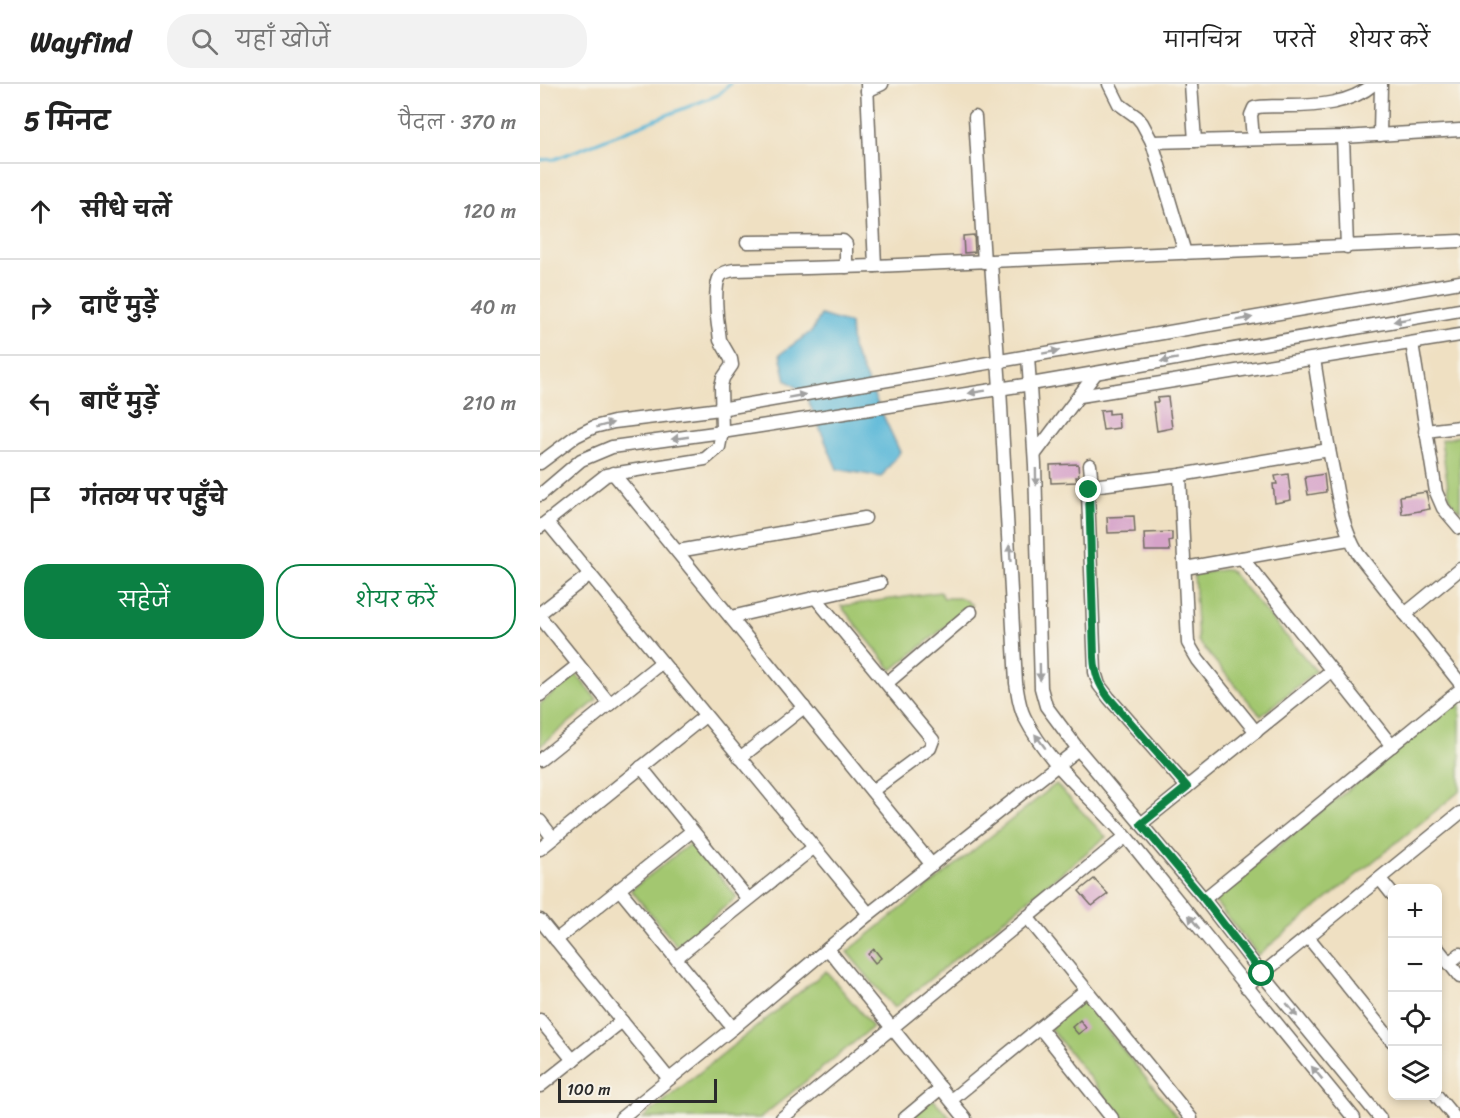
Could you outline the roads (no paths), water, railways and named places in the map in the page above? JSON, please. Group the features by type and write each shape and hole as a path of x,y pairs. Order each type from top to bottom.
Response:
{"street":[{"path":"875,266 867,88 882,84"},
{"path":"1108,84 1119,104 1137,117 1152,142 1185,253"},
{"path":"1191,84 1195,141"},
{"path":"1253,139 1251,115 1254,108 1329,104 1344,100 1374,84"},
{"path":"1380,135 1381,84"},
{"path":"975,117 1000,388 1017,692 1024,717 1058,765 1125,837 1354,1118"},
{"path":"1152,142 1343,137 1460,130"},
{"path":"1343,137 1347,247"},
{"path":"747,242 843,241 846,244 846,267"},
{"path":"869,914 590,573 543,524 599,480 613,473 708,458 711,452 719,447 722,432 721,386 723,378 732,365 732,359 720,340 719,332 718,284 721,275 734,270 987,262 1460,241"},
{"path":"540,463 576,436 614,422 720,409 1460,282"},
{"path":"540,495 581,460 612,447 1031,384 1460,310"},
{"path":"1080,396 1460,335"},
{"path":"1412,343 1425,431 1439,502 1460,528"},
{"path":"1212,353 1212,375"},
{"path":"1028,356 1035,454 1041,688 1046,706 1078,749 1204,899 1380,1118"},
{"path":"1314,359 1329,450 1343,522 1349,539 1358,554 1460,683"},
{"path":"1035,454 1096,373"},
{"path":"1425,431 1460,427"},
{"path":"1092,486 1180,475 1329,450"},
{"path":"1090,465 1092,486 1088,495 1095,672 1099,685 1109,698 1187,787"},
{"path":"613,473 932,865"},
{"path":"1180,475 1188,643 1198,660 1256,732"},
{"path":"678,551 865,518"},
{"path":"1185,568 1349,539"},
{"path":"1242,558 1392,746"},
{"path":"1405,614 1460,569"},
{"path":"590,573 540,615 610,704"},
{"path":"731,617 880,583"},
{"path":"815,597 931,736 933,744 872,791"},
{"path":"887,683 971,612"},
{"path":"540,760 662,662"},
{"path":"540,695 578,664"},
{"path":"1141,824 1331,671"},
{"path":"1204,899 1460,690"},
{"path":"740,758 804,707"},
{"path":"540,849 705,716"},
{"path":"621,1118 869,914 1078,749"},
{"path":"641,767 748,899"},
{"path":"1246,987 1460,813"},
{"path":"540,821 554,838"},
{"path":"556,940 692,831"},
{"path":"782,1118 1125,837"},
{"path":"676,958 813,848"},
{"path":"1380,879 1388,889"},
{"path":"620,889 733,1028"},
{"path":"1027,917 1191,1118"},
{"path":"540,920 669,1079"},
{"path":"1308,937 1388,1036"},
{"path":"828,949 965,1118"},
{"path":"1449,963 1460,954"},
{"path":"1442,955 1460,977"},
{"path":"951,1100 1086,990"},
{"path":"540,1020 573,1060"},
{"path":"540,1086 622,1021"},
{"path":"1040,1028 1112,1118"},
{"path":"905,1118 941,1088"},
{"path":"1442,1100 1456,1114"}],"water":[{"path":"821,315 850,324 852,348 900,452 881,477 837,469 805,393 786,380 780,354 812,331"}],"waterway":[{"path":"540,160 555,159 718,95 730,84"}]}
